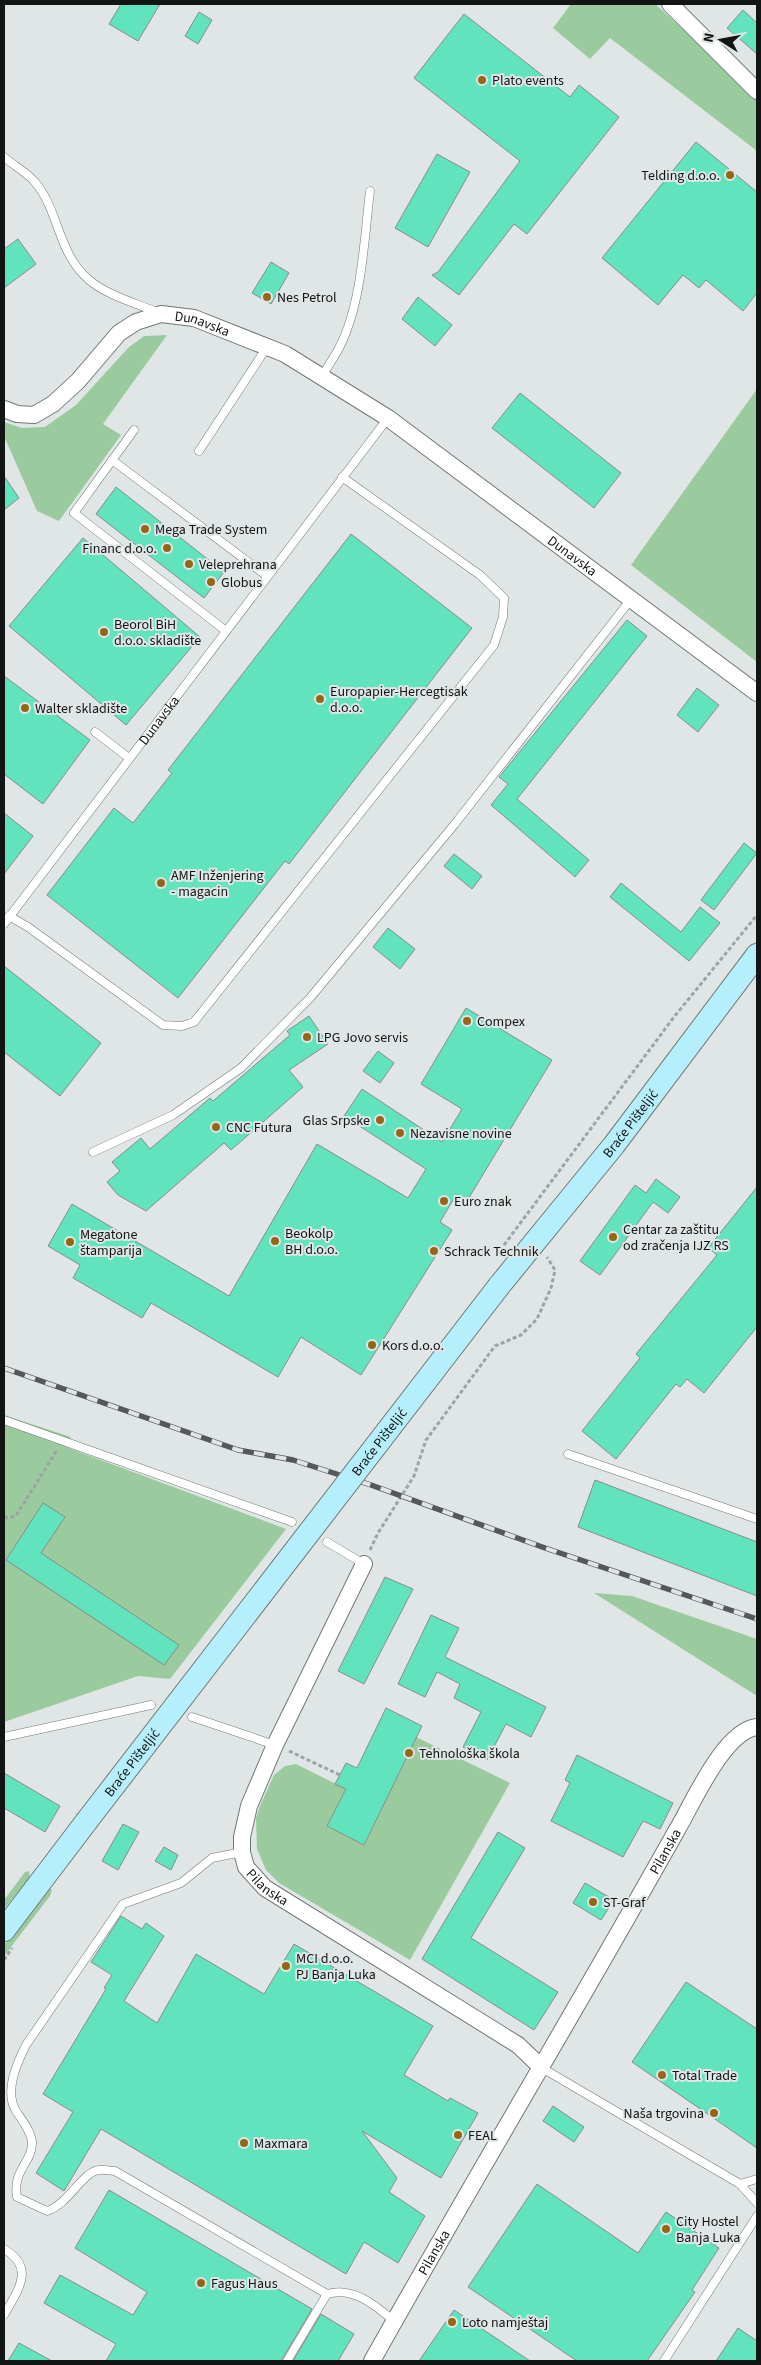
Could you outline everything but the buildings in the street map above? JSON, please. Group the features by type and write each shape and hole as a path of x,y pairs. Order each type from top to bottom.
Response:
{"street":[{"path":"670,4 757,91"},
{"name":"Dunavska","path":"4,409 17,414 34,415 53,404 78,381 119,333 136,322 161,314 194,318 285,354 388,418 757,693"},
{"name":"Braće Pišteljić","path":"4,1930 499,1286 614,1145 757,955"},
{"name":"Pilanska","path":"364,1564 275,1745 249,1806 242,1837 242,1852 246,1866 265,1888 518,2045 542,2068"},
{"name":"Pilanska","path":"372,2361 542,2068 708,1775 726,1747 748,1728 757,1727"}],"lane":[{"path":"4,157 34,181 49,207 58,234 72,262 88,280 116,295 161,314"},
{"path":"322,376 339,349 351,316 358,281 370,191"},
{"path":"199,451 268,347"},
{"name":"Dunavska","path":"4,924 388,418"},
{"path":"134,430 74,513 226,631"},
{"path":"112,460 267,576"},
{"path":"9,916 28,927 163,1025 182,1026 194,1022 494,645 503,618 504,598 480,575 342,477"},
{"path":"92,1152 173,1115 241,1068 310,998 454,825 632,598"},
{"name":"Dunavska","path":"95,732 129,758"},
{"path":"4,1420 292,1522"},
{"path":"568,1454 757,1518"},
{"path":"327,1542 364,1564"},
{"path":"4,1737 151,1704"},
{"path":"192,1717 275,1745"},
{"path":"242,1852 212,1858 180,1883 123,1904 26,2045 13,2077 12,2091 14,2108 30,2132 32,2143 15,2185 17,2197 47,2211 56,2208 66,2200 88,2174 98,2169 115,2171 327,2294 349,2292 379,2308 394,2321"},
{"path":"542,2068 740,2184 757,2203"},
{"path":"740,2184 757,2180"},
{"path":"664,2361 757,2216"},
{"path":"4,2249 15,2256 21,2267 22,2276 21,2285 4,2316"},
{"path":"286,2361 327,2294"}],"path":[{"path":"502,1249 551,1180 674,1017 757,915"},
{"path":"364,1564 378,1533 414,1476 426,1440 495,1346 522,1335 537,1319 551,1288 555,1270 547,1256"},
{"path":"4,1518 16,1516 63,1441"},
{"path":"275,1745 340,1775"}],"green space":[{"path":"571,4 655,4 757,96 757,151 610,38 590,59 553,28"},
{"path":"167,335 103,424 121,435 59,521 37,511 4,436 4,422 22,428 45,427 76,405 128,348 144,336"},
{"path":"757,389 757,662 631,565"},
{"path":"4,1415 71,1437 66,1447 286,1529 170,1679 138,1676 4,1722"},
{"path":"594,1593 632,1596 757,1639 757,1696"},
{"path":"416,1737 510,1783 410,1960 279,1883 266,1870 257,1849 256,1818 274,1775 285,1766 296,1764 346,1789 327,1826 364,1845"},
{"path":"29,1871 30,1877 4,1909 4,1900 25,1872"},
{"path":"48,1888 52,1890 50,1896 4,1956 4,1945"}],"railway":[{"path":"4,1368 238,1450 293,1460 371,1485 545,1548 757,1619"}],"place":[{"name":"Plato events","path":"482,80"},
{"name":"Telding d.o.o.","path":"730,175"},
{"name":"Nes Petrol","path":"267,297"},
{"name":"Mega Trade System","path":"145,529"},
{"name":"Financ d.o.o.","path":"167,548"},
{"name":"Veleprehrana","path":"189,564"},
{"name":"Globus","path":"211,582"},
{"name":"Beorol BiH d.o.o. skladište","path":"104,632"},
{"name":"Europapier-Hercegtisak d.o.o.","path":"320,699"},
{"name":"Walter skladište","path":"25,708"},
{"name":"AMF Inženjering - magacin","path":"161,883"},
{"name":"Compex","path":"467,1021"},
{"name":"LPG Jovo servis","path":"307,1037"},
{"name":"Glas Srpske","path":"380,1120"},
{"name":"CNC Futura","path":"216,1127"},
{"name":"Nezavisne novine","path":"400,1133"},
{"name":"Euro znak","path":"444,1201"},
{"name":"Centar za zaštitu od zračenja IJZ RS","path":"613,1237"},
{"name":"Beokolp BH d.o.o.","path":"275,1241"},
{"name":"Megatone štamparija","path":"70,1242"},
{"name":"Schrack Technik","path":"434,1251"},
{"name":"Kors d.o.o.","path":"372,1345"},
{"name":"Tehnološka škola","path":"409,1753"},
{"name":"ST-Graf","path":"593,1902"},
{"name":"MCI d.o.o. PJ Banja Luka","path":"286,1966"},
{"name":"Total Trade","path":"662,2075"},
{"name":"Naša trgovina","path":"714,2113"},
{"name":"FEAL","path":"458,2135"},
{"name":"Maxmara","path":"244,2143"},
{"name":"City Hostel Banja Luka","path":"666,2229"},
{"name":"Fagus Haus","path":"201,2283"},
{"name":"Loto namještaj","path":"452,2322"}]}
